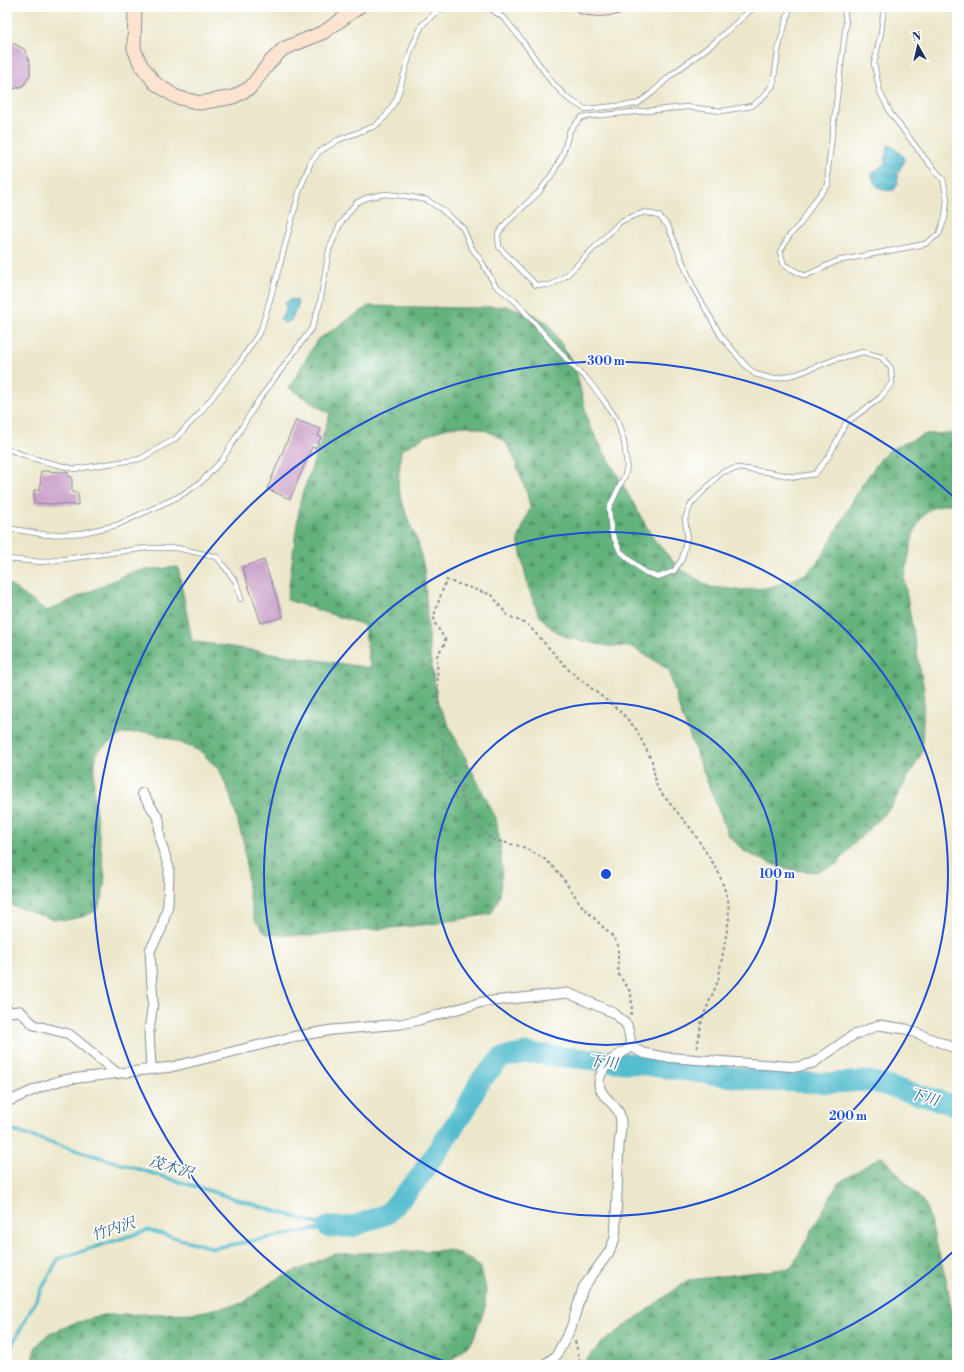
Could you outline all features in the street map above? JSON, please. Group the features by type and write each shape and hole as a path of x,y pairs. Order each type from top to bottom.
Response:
{"street":[{"path":"135,7 134,49 141,65 155,83 176,97 200,103 233,98 250,88 270,62 283,49 324,32 359,7"},
{"path":"582,7 592,10 603,10 620,7"},
{"path":"142,794 159,819 160,840 169,868 168,905 161,930 150,950 153,1003 149,1031 151,1069"},
{"path":"7,1102 41,1087 62,1080 171,1067 285,1039 332,1030 407,1023 482,1002 568,993 614,1013 627,1025 632,1047 643,1053 697,1060 797,1067 813,1063 852,1036 879,1025 906,1029 957,1049"},
{"path":"7,1012 20,1012 34,1025 69,1034 117,1074"},
{"path":"544,1365 556,1356 571,1328 583,1288 609,1252 615,1238 621,1128 619,1113 602,1094 599,1084 602,1071 619,1055 632,1047"}],"lane":[{"path":"7,449 35,459 75,469 140,459 175,439 200,413 240,362 261,330 280,268 300,189 311,162 319,152 338,140 375,126 386,116 397,98 412,47 422,25 435,13 445,7"},
{"path":"486,7 505,19 551,81 567,98 585,109 637,104 652,93 670,76 715,42 754,7"},
{"path":"7,528 47,535 82,533 117,525 180,496 201,482 222,460 258,401 312,328 320,303 329,250 340,224 356,203 366,198 385,194 427,200 441,209 463,228 471,247 480,259 494,285 514,301 571,364 588,379 617,420 624,442 627,466 625,475 609,508 611,531 620,551 644,572 658,577 674,571 682,559 687,534 685,519 691,504 722,472 738,468 795,477 815,474 829,456 846,423 880,398 892,383 891,368 881,357 863,352 836,359 797,374 773,379 755,374 746,366 721,336 693,287 668,226 659,216 645,212 620,222 567,275 551,285 536,285 499,247 498,234 506,223 540,192 562,156 570,130 582,117 686,107 722,111 752,106 763,97 773,85 779,46 791,7"},
{"path":"844,7 846,24 828,169 828,185 814,202 780,252 784,265 805,276 837,262 925,244 939,234 945,218 947,199 943,179 891,114 880,92 874,64 881,33 884,7"},
{"path":"7,559 42,562 147,548 177,548 217,557 236,582 241,599"}],"path":[{"path":"627,1025 631,1019 631,993 620,975 618,967 618,945 613,937 582,906 560,874 546,860 523,848 491,839 474,821 464,803 460,789 447,775 444,768 443,742 439,726 437,656 445,643 445,639 434,622 435,612 446,580 492,595 507,615 528,626 570,671 621,712 636,729 652,761 657,788 692,830 718,871 728,899 729,919 718,981 702,1019 696,1050 697,1060"},
{"path":"571,1328 581,1365"}],"green space":[{"path":"369,306 470,308 506,306 530,313 548,323 575,366 589,425 653,538 679,568 710,587 740,590 767,588 808,573 822,556 861,486 882,457 891,449 926,434 957,433 957,504 946,504 930,509 919,521 913,535 904,579 924,689 922,753 891,807 853,845 837,864 816,872 792,870 772,864 745,852 728,835 680,711 669,670 632,647 607,646 568,638 551,628 539,615 528,587 518,539 530,508 527,493 512,453 504,440 485,430 468,426 449,427 428,435 401,450 398,487 407,517 418,543 424,568 430,656 438,704 496,818 502,870 500,896 491,914 432,924 308,936 267,934 254,919 249,896 244,844 230,795 220,771 200,751 171,739 146,732 122,734 97,751 94,770 94,798 105,877 102,899 96,911 82,917 66,920 49,918 7,904 7,583 47,611 134,571 178,567 192,641 370,668 364,625 287,600 300,501 330,414 289,388 317,340"},
{"path":"882,1156 926,1205 947,1283 957,1344 957,1359 949,1365 581,1365 602,1343 688,1280 791,1268 838,1183"},
{"path":"449,1250 471,1259 481,1268 486,1289 485,1308 472,1342 446,1365 30,1365 36,1347 47,1335 72,1324 103,1315 195,1313 243,1303 273,1281 334,1254"}],"water":[{"path":"888,145 893,147 903,156 904,162 897,174 898,184 894,190 878,188 874,182 872,174 885,163"},
{"path":"291,299 297,300 298,306 291,320 285,323 280,319 286,310 285,303"}],"building":[{"path":"7,40 24,49 30,63 30,75 23,86 7,91"},
{"path":"296,420 321,429 318,436 321,437 316,448 312,447 290,499 267,489"},
{"path":"41,471 68,472 68,476 72,477 72,492 78,493 78,505 34,503 34,490 40,490"},
{"path":"264,560 283,617 261,623 242,567"}],"waterway":[{"name":"下川","path":"328,1227 351,1227 387,1214 418,1179 467,1107 480,1081 501,1058 526,1053 636,1064 765,1081 831,1083 870,1081 957,1106"},
{"name":"茂木沢","path":"7,1129 325,1226"},
{"name":"竹内沢","path":"7,1354 58,1259 148,1230 213,1248 328,1227"}]}
